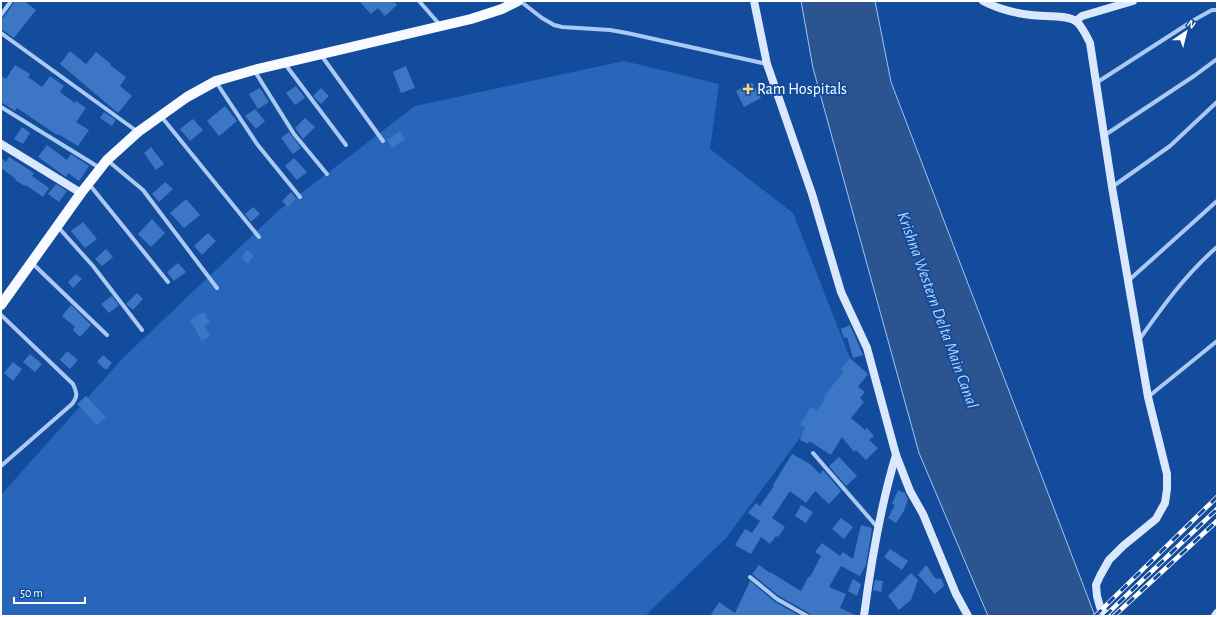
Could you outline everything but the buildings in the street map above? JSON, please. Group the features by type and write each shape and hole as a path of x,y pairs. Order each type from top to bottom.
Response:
{"main road":[{"path":"1,306 81,193 107,160 138,132 187,97 216,82 254,70 320,53 442,26 502,9 519,1"}],"street":[{"path":"1,15 11,1"},
{"path":"419,1 442,26"},
{"path":"519,1 554,25 627,33 767,64"},
{"path":"754,1 767,64 812,194 841,292 867,348 896,455 910,491 923,514 956,594 968,616"},
{"path":"983,1 1010,12 1068,18 1076,21 1084,31 1090,43 1112,187 1148,397 1167,474 1165,503 1156,520 1123,546 1104,567 1096,585 1100,608 1107,616"},
{"path":"1076,21 1082,16 1132,1"},
{"path":"1096,84 1194,20 1212,10 1217,10"},
{"path":"1,33 138,132"},
{"path":"320,53 383,141"},
{"path":"1104,135 1194,76 1217,59"},
{"path":"283,62 346,145"},
{"path":"254,70 294,134 327,174"},
{"path":"216,82 257,144 300,197"},
{"path":"1112,187 1170,146 1217,102"},
{"path":"1,107 100,169"},
{"path":"160,115 259,237"},
{"path":"1,144 81,193"},
{"path":"107,160 143,190 217,288"},
{"path":"88,184 168,282"},
{"path":"1128,281 1217,201"},
{"path":"57,227 93,266 142,330"},
{"path":"1139,340 1178,286 1217,247"},
{"path":"31,263 107,335"},
{"path":"1,315 73,384 77,393 77,398 72,404 1,466"},
{"path":"1148,397 1217,341"},
{"path":"813,453 878,528"},
{"path":"864,616 868,579 878,528 886,488 896,455"},
{"path":"750,577 777,599 807,616"}],"shaded area":[{"path":"624,61 719,84 710,149 793,213 853,366 726,538 645,616 1,616 1,495 123,358 278,211 415,106"}],"water":[{"name":"Krishna Western Delta Main Canal","path":"801,1 875,1 891,82 1095,616 988,616 919,453 813,68"}],"railway":[{"path":"1095,616 1217,497"},
{"path":"1105,616 1217,509"},
{"path":"1114,616 1217,521"}],"place":[{"name":"Ram Hospitals","path":"748,89"}]}
